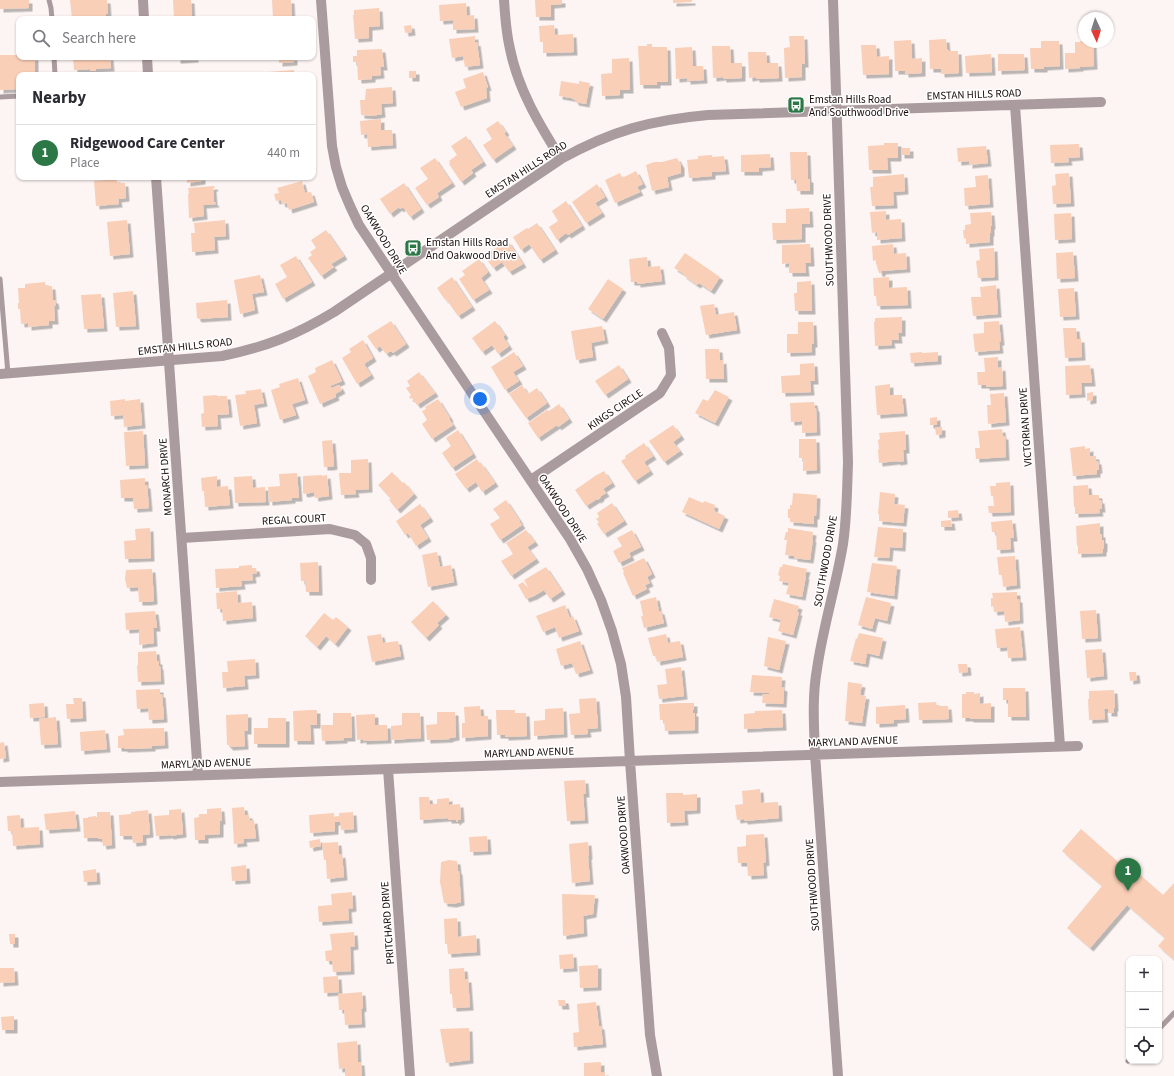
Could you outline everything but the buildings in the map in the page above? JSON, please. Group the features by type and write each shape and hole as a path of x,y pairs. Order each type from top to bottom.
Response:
{"street":[{"path":"143,0 144,16"},
{"name":"OAKWOOD DRIVE","path":"321,0 332,146 342,187 356,218 391,273 570,539 587,569 608,619 621,664 626,697 650,1035 657,1076"},
{"path":"504,0 506,27 518,78 533,112 561,159"},
{"name":"SOUTHWOOD DRIVE","path":"833,0 847,454 847,502 843,542 817,670 814,698 814,754 838,1076"},
{"path":"147,60 148,72"},
{"name":"EMSTAN HILLS ROAD","path":"4,374 222,356 246,351 292,335 334,312 561,159 581,147 605,136 630,128 682,117 708,115 1101,102"},
{"name":"VICTORIAN DRIVE","path":"1015,105 1060,746"},
{"name":"MONARCH DRIVE","path":"156,180 198,775"},
{"name":"KINGS CIRCLE","path":"531,480 660,393 671,375 669,348 662,333"},
{"name":"REGAL COURT","path":"182,538 330,529 336,530 355,535 366,544 371,558 371,580"},
{"name":"MARYLAND AVENUE","path":"0,782 1078,746"},
{"name":"PRITCHARD DRIVE","path":"388,769 410,1076"}],"lane":[{"path":"49,0 52,16"},
{"path":"54,60 54,72"},
{"path":"0,97 16,96"},
{"path":"0,279 4,374"},
{"path":"1160,1028 1173,1016"}],"place":[{"name":"Emstan Hills Road And Southwood Drive","path":"796,105"},
{"name":"Emstan Hills Road And Oakwood Drive","path":"413,248"},
{"name":"Ridgewood Care Center","path":"1128,891"}]}
